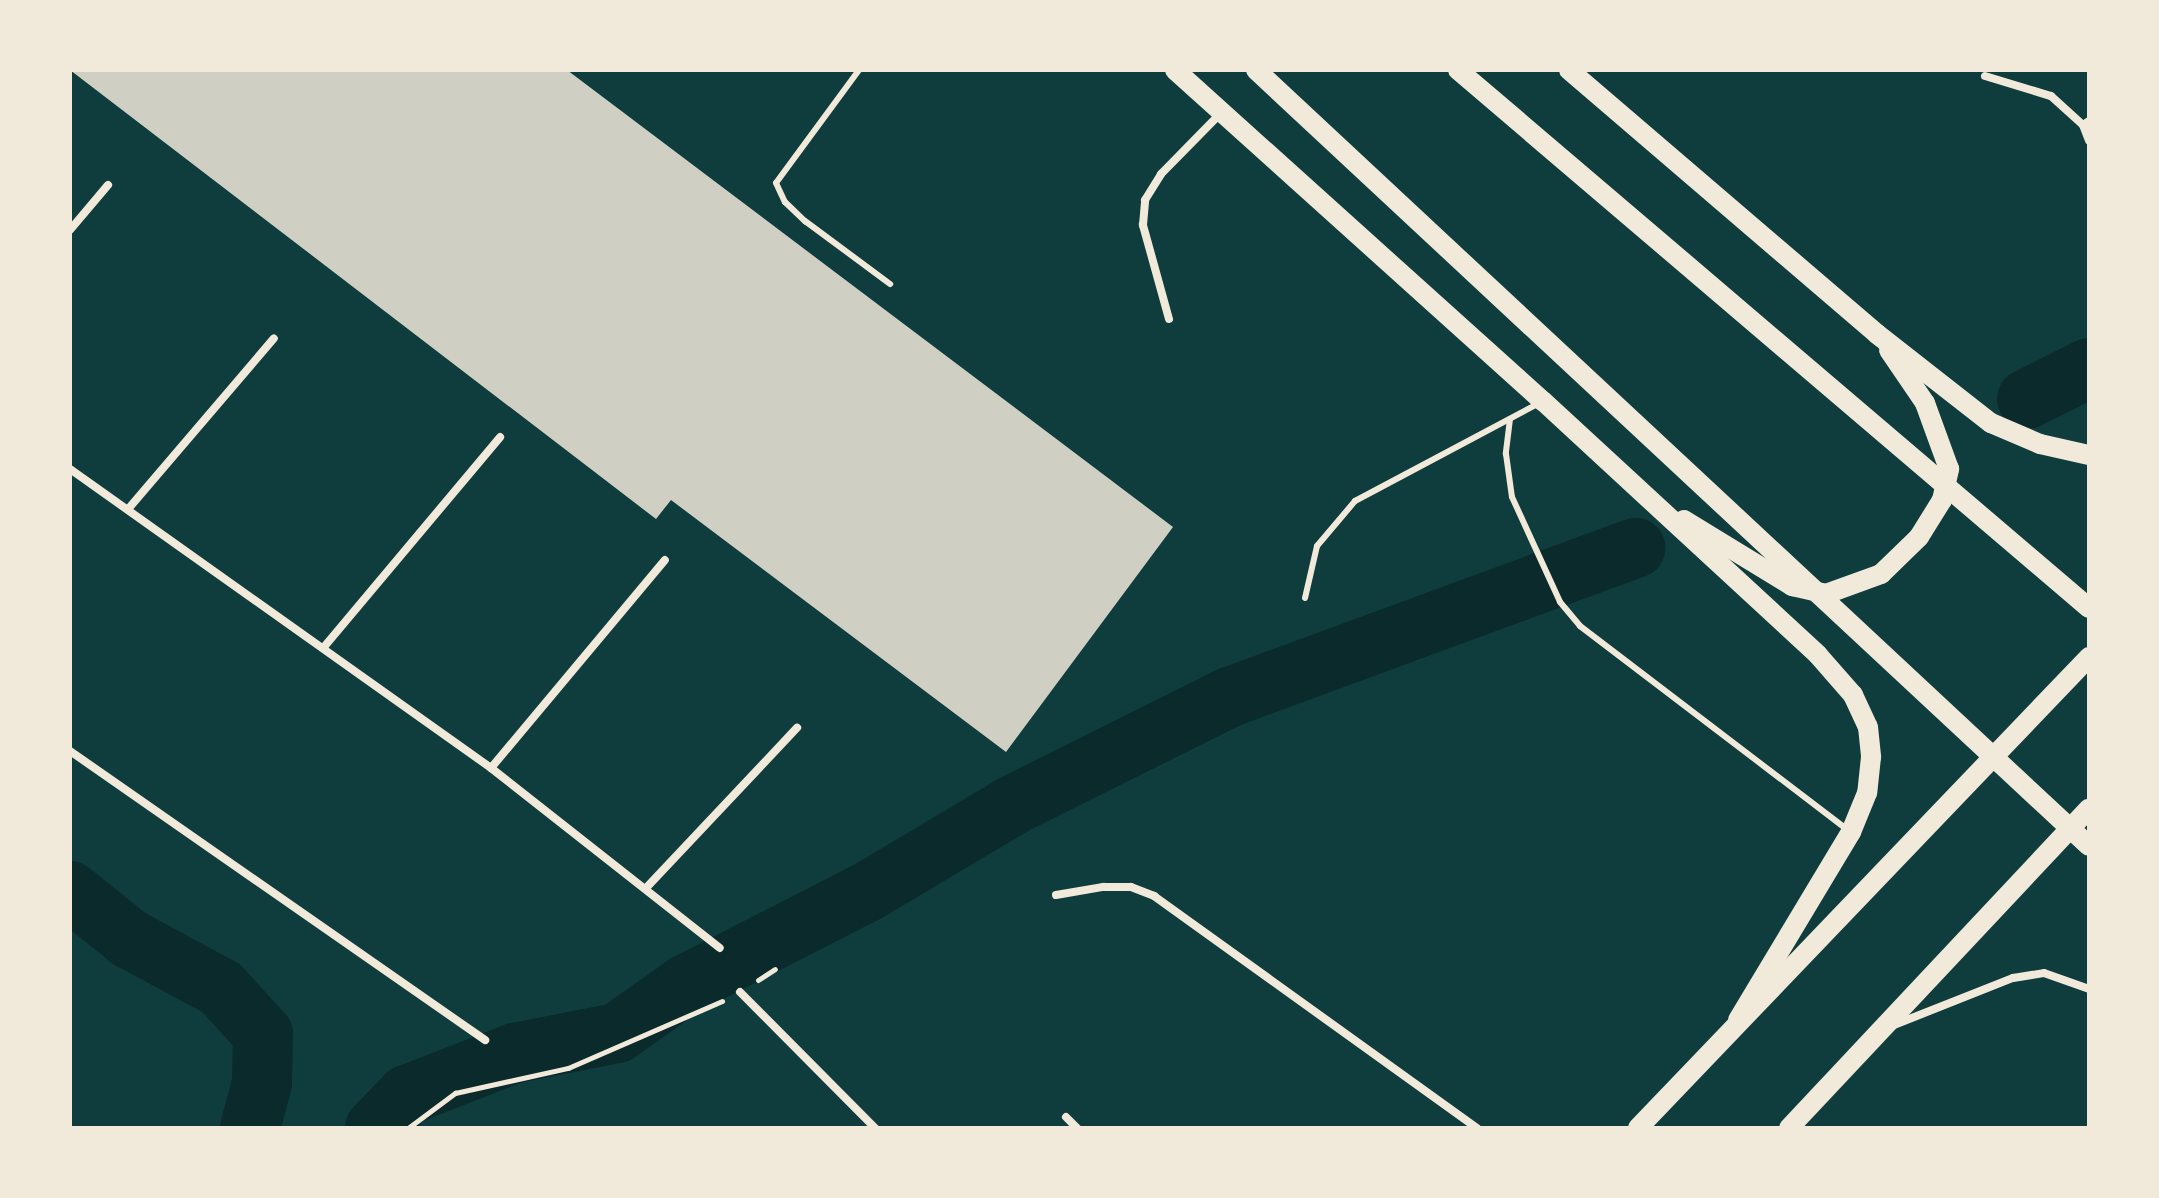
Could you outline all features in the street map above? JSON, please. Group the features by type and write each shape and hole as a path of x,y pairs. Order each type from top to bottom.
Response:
{"main road":[{"path":"1175,70 1543,401 1818,655 1853,695 1868,727 1871,757 1867,793 1851,832 1738,1020"},
{"path":"1256,70 2089,846"},
{"path":"1458,70 2089,608"},
{"path":"1569,70 1877,334 1991,423 2040,444 2089,455"},
{"path":"1646,498 1792,586 1826,594 1881,574 1919,537 1942,500 1949,469 1925,403 1877,334"},
{"path":"1638,1128 1738,1020 2089,657"},
{"path":"1789,1128 2089,809"}],"street":[{"path":"1985,76 2051,96 2086,123 2089,141"},
{"path":"1169,319 1143,225 1145,200 1161,174 1222,112"},
{"path":"70,230 108,185"},
{"path":"129,508 274,338"},
{"path":"324,647 500,437"},
{"path":"70,469 491,768 647,887 720,948"},
{"path":"491,768 665,560"},
{"path":"647,887 797,728"},
{"path":"70,751 485,1040"},
{"path":"1056,895 1103,887 1131,887 1154,896 1477,1128"},
{"path":"1878,1031 2013,978 2044,973 2089,989"},
{"path":"740,992 875,1128"},
{"path":"1066,1117 1077,1128"}],"lane":[{"path":"859,70 776,183 785,202 805,221 890,284"},
{"path":"1305,598 1317,546 1355,501 1543,401"},
{"path":"1510,419 1506,454 1512,497 1560,602 1605,646 1851,832"}],"path":[{"path":"408,1128 455,1093 568,1068 740,992 775,969"}],"building":[{"path":"70,70 567,70 1173,527 1006,752 671,500 656,519"}],"waterway":[{"path":"2027,399 2089,368"},
{"path":"375,1128 407,1095 515,1053 617,1033 685,985 867,892 1011,806 1230,697 1636,548"},
{"path":"70,891 130,939 221,988 263,1034 262,1083 250,1128"}]}
